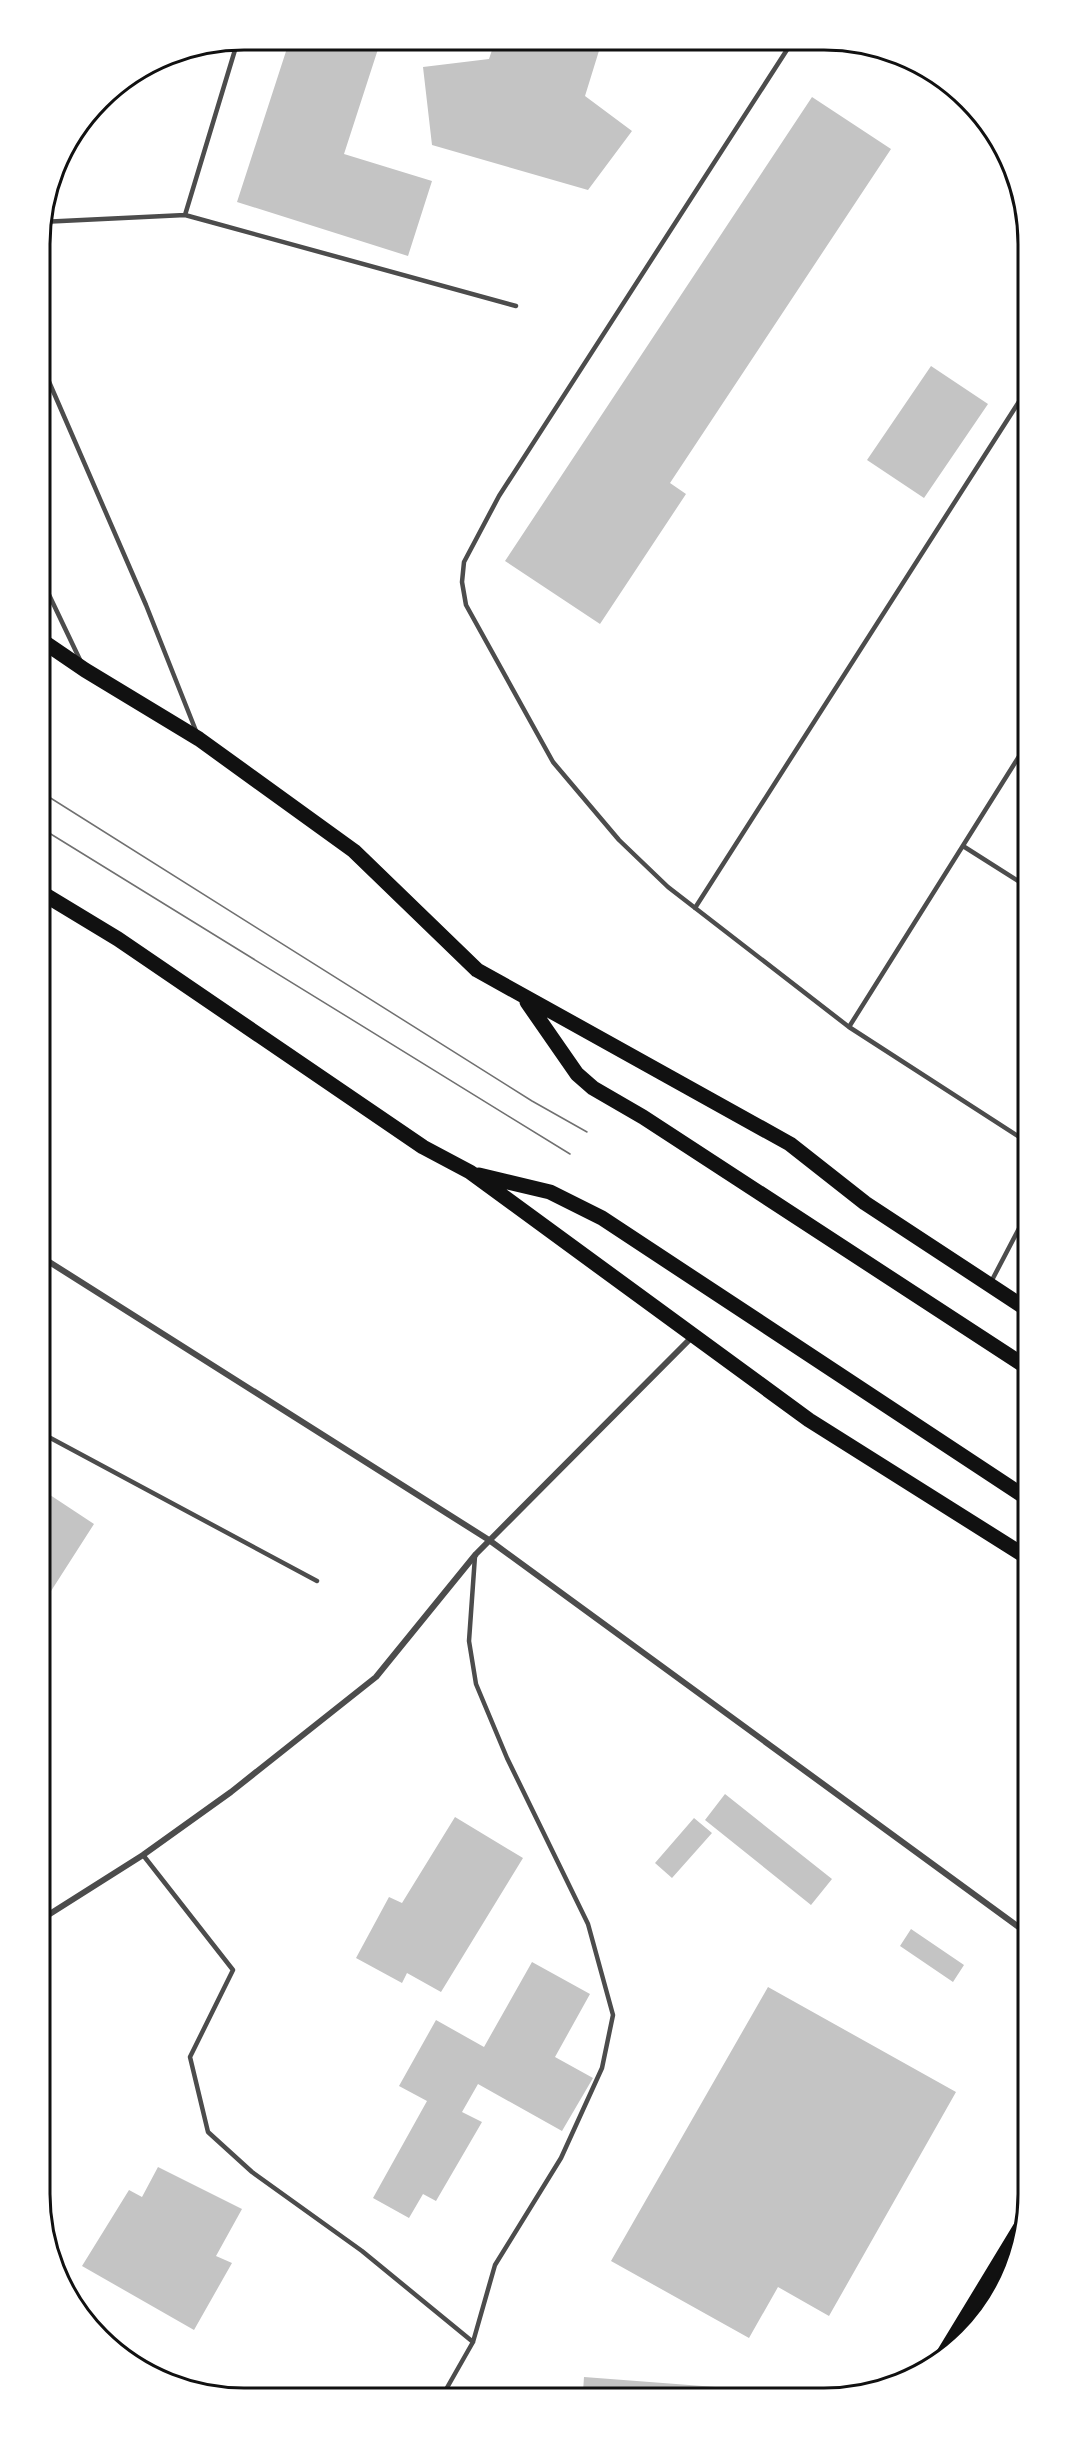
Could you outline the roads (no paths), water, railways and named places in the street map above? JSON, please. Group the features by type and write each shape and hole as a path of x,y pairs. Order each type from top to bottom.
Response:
{"highway":[{"path":"955,2336 1010,2246"}],"main road":[{"path":"50,646 199,740 354,850 477,970 790,1144 865,1203 1017,1303"},
{"path":"50,898 118,939 423,1147 470,1172 809,1420 1017,1551"},
{"path":"523,997 577,1074 593,1088 643,1117 1017,1361"},
{"path":"470,1172 550,1192 602,1218 1017,1492"}],"street":[{"path":"50,1262 489,1540 1017,1926"},
{"path":"50,1914 142,1855 231,1792 376,1677 489,1540 693,1336"}],"lane":[{"path":"185,215 235,50"},
{"path":"787,50 499,496 464,562 462,582 466,605 553,762 619,840 668,887 849,1027 1018,1136"},
{"path":"51,222 185,215 516,306"},
{"path":"50,384 146,605 199,740"},
{"path":"695,908 1018,404"},
{"path":"50,597 85,670"},
{"path":"849,1027 1018,758"},
{"path":"963,846 1018,881"},
{"path":"989,1284 1017,1231"},
{"path":"50,1438 317,1581"},
{"path":"447,2388 473,2342 495,2265 561,2158 602,2068 613,2015 588,1924 507,1758 476,1684 469,1641 476,1554"},
{"path":"142,1855 233,1970 190,2057 208,2132 252,2172 362,2251 473,2342"}],"tram line":[{"path":"50,798 532,1101 587,1132"},
{"path":"50,834 570,1154"}]}
